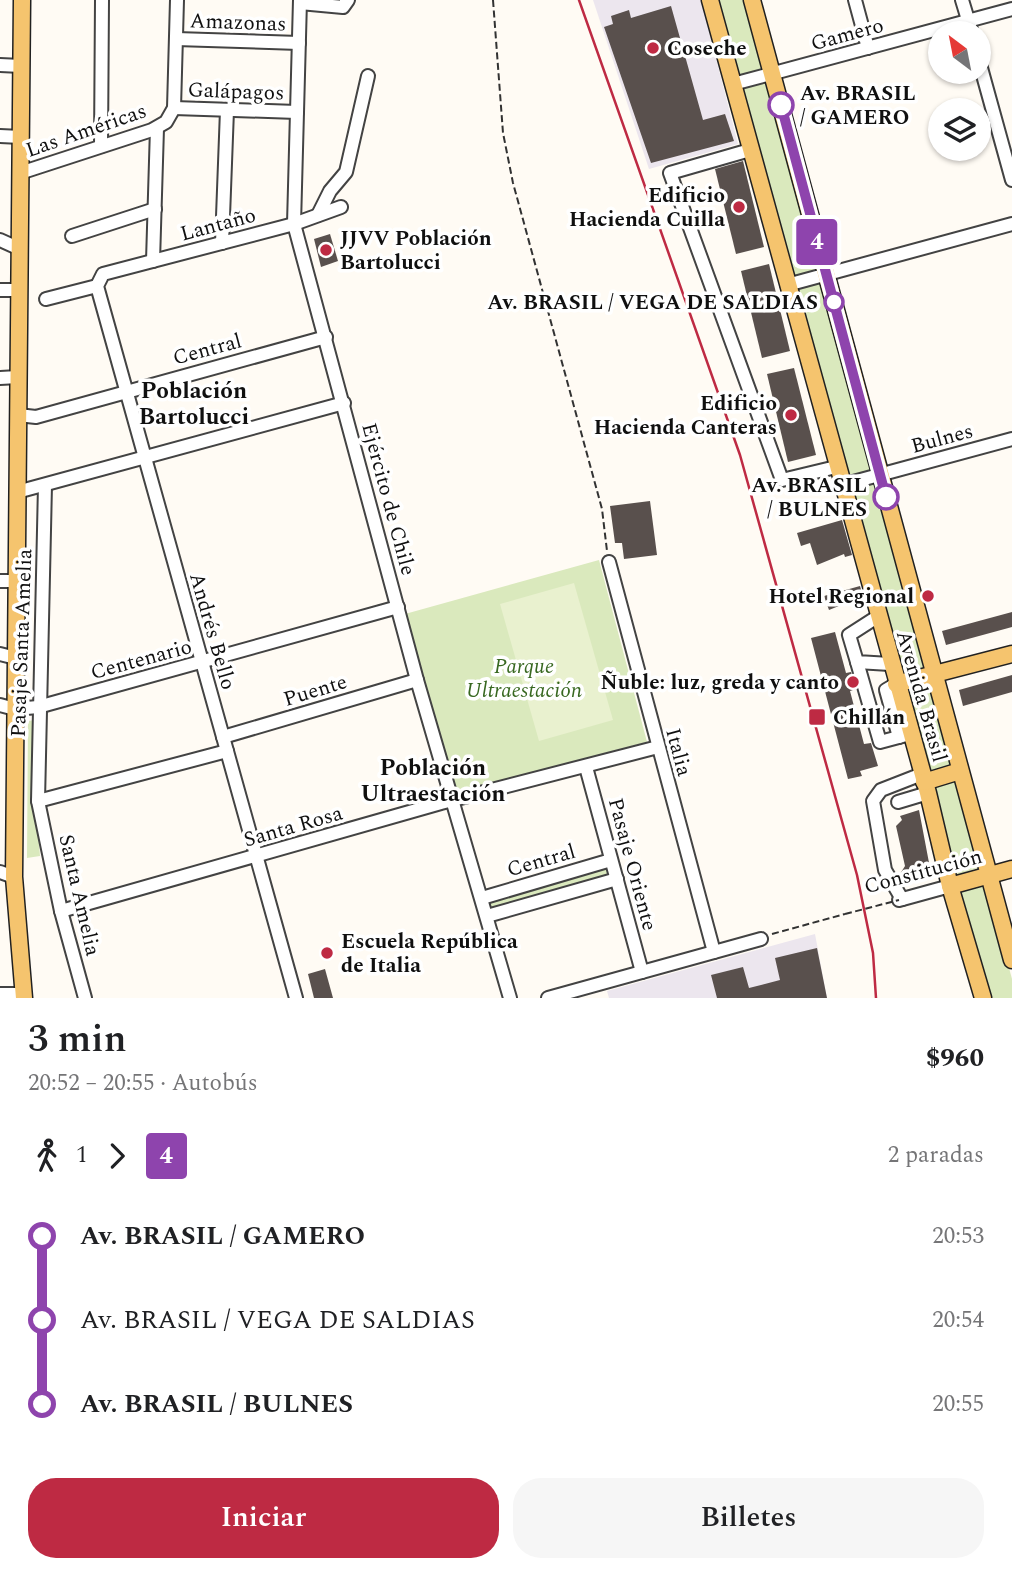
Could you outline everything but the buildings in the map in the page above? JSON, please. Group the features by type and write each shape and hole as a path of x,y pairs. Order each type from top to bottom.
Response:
{"main road":[{"path":"22,0 17,492 8,581 7,874 24,996"},
{"name":"Avenida Brasil","path":"710,0 890,664 904,735 925,783 950,886 983,998"},
{"name":"Avenida Brasil","path":"752,0 1012,960"},
{"path":"895,684 1012,654"},
{"path":"925,783 960,771"},
{"name":"Constitución","path":"950,886 1012,869"}],"street":[{"path":"101,146 102,0"},
{"name":"Las Américas","path":"20,173 157,128 166,122 174,108 177,0"},
{"path":"300,2 343,7 348,0"},
{"path":"855,0 868,48"},
{"path":"962,0 968,21"},
{"name":"Ejército de Chile","path":"300,2 294,224 417,680 510,998"},
{"name":"Gamero","path":"984,21 1012,9"},
{"name":"Gamero","path":"733,84 868,48 928,36"},
{"name":"Amazonas","path":"176,39 299,43"},
{"path":"0,65 22,66"},
{"path":"318,215 330,191 346,172 368,76"},
{"path":"985,84 1012,180"},
{"name":"Galápagos","path":"174,108 297,113"},
{"path":"222,243 226,110"},
{"path":"153,261 157,128"},
{"path":"0,136 21,137"},
{"path":"750,150 670,173 782,480 836,467"},
{"name":"Lantaño","path":"46,299 153,261 294,224 341,206"},
{"path":"72,236 155,209"},
{"path":"787,285 1012,224"},
{"path":"0,240 20,249"},
{"name":"Andrés Bello","path":"100,280 145,458 296,998"},
{"path":"0,290 19,290"},
{"name":"Central","path":"18,415 36,417 326,337"},
{"path":"0,378 18,377"},
{"path":"17,492 344,403"},
{"name":"Bulnes","path":"842,485 1012,439"},
{"name":"Pasaje Santa Amelia","path":"38,802 45,485"},
{"name":"Italia","path":"609,562 714,952"},
{"name":"Centenario","path":"8,707 38,707 398,607"},
{"path":"877,617 849,635 880,741 904,735"},
{"path":"857,662 890,664"},
{"name":"Puente","path":"223,737 417,680"},
{"name":"Santa Rosa","path":"61,911 452,800 658,747"},
{"path":"38,802 227,751"},
{"name":"Pasaje Oriente","path":"586,767 642,972"},
{"path":"898,802 925,783"},
{"path":"900,899 885,870 873,802 881,790 925,783"},
{"name":"Santa Amelia","path":"38,802 61,911 85,998"},
{"name":"Central","path":"482,898 611,860"},
{"name":"Central","path":"487,916 617,879"},
{"name":"Constitución","path":"900,899 950,886"},
{"path":"548,998 592,992 642,972 761,939"},
{"path":"0,994 24,996"}],"path":[{"path":"493,0 503,133 513,183 602,509 609,562"},
{"name":"Constitución","path":"761,939 900,899"}],"shaded area":[{"path":"593,0 701,0 738,144 649,169"},
{"path":"815,934 827,998 609,998 607,991"}],"green space":[{"path":"715,0 746,0 767,71 736,79"},
{"path":"770,81 822,272 790,281 738,89"},
{"path":"824,280 873,471 846,479 797,288"},
{"path":"876,480 927,667 899,673 849,488"},
{"name":"Parque Ultraestación","path":"599,560 647,742 456,792 405,614"},
{"path":"574,583 613,720 539,741 500,604"},
{"path":"932,683 978,868 954,876 904,691"},
{"path":"36,720 36,809 40,856 27,858 28,721"},
{"path":"606,863 609,876 492,911 488,898"},
{"path":"986,883 1012,979 1012,998 989,998 958,891"}],"railway":[{"path":"579,0 740,455 857,875 873,953 876,998"}],"bus line":[{"name":"4","path":"781,105 886,497"}],"place":[{"name":"Coseche","path":"653,48"},
{"name":"Av. BRASIL / GAMERO","path":"781,105"},
{"name":"Edificio Hacienda Cuilla","path":"739,207"},
{"name":"JJVV Población Bartolucci","path":"326,250"},
{"name":"Av. BRASIL / VEGA DE SALDIAS","path":"834,302"},
{"name":"Edificio Hacienda Canteras","path":"791,415"},
{"name":"Av. BRASIL / BULNES","path":"886,497"},
{"name":"Hotel Regional","path":"928,596"},
{"name":"Ñuble: luz, greda y canto","path":"853,682"},
{"name":"Chillán","path":"817,717"},
{"name":"Escuela República de Italia","path":"327,953"}],"district":[{"name":"Población Bartolucci","path":"194,403"},
{"name":"Población Ultraestación","path":"433,780"}]}
